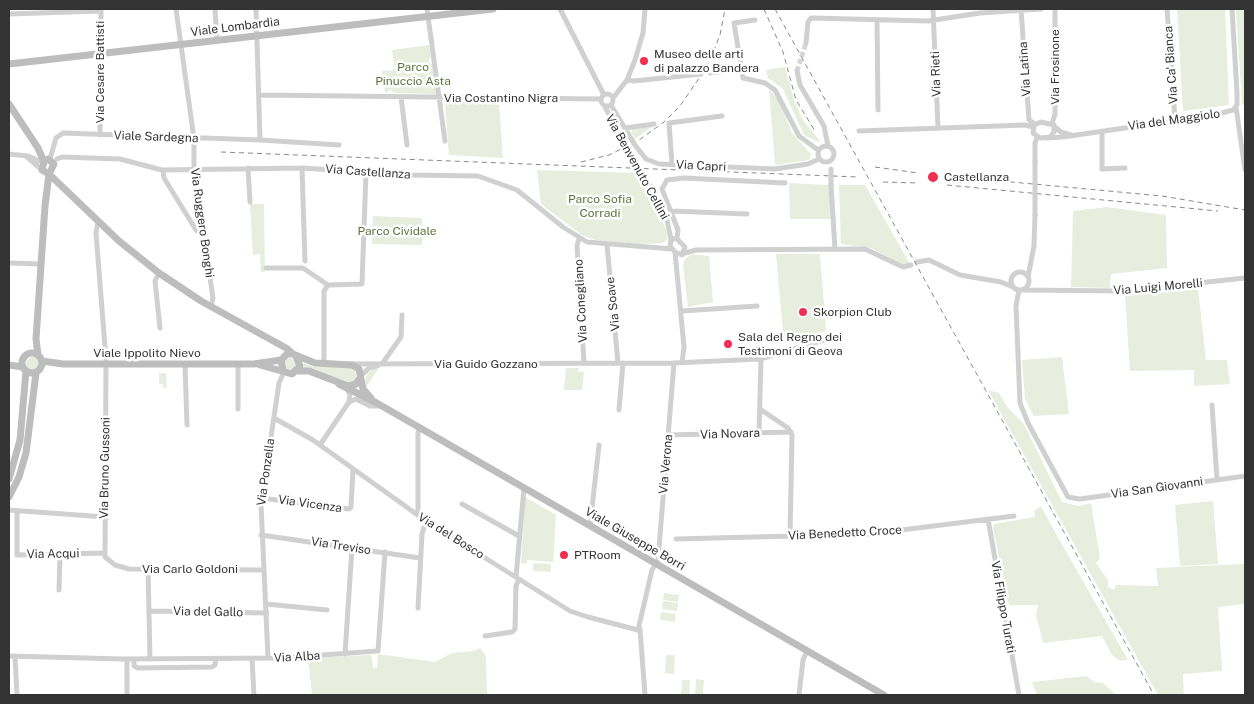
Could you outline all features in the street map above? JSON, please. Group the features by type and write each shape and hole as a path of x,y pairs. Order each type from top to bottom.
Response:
{"main road":[{"name":"Viale Lombardia","path":"9,64 257,36 428,12 493,9"},
{"path":"9,104 48,165 65,187 98,221 159,273 211,307 277,343 294,355 312,363 350,364 358,368 363,391 379,404"},
{"path":"9,497 19,478 26,453 37,362 36,339 48,165"},
{"path":"48,165 71,193"},
{"path":"47,189 54,186 65,187"},
{"path":"263,337 279,350 283,372 290,374 297,371 300,362 294,355"},
{"path":"281,359 294,355"},
{"name":"Viale Ippolito Nievo","path":"37,362 56,364 254,364 281,359"},
{"path":"9,364 24,366 37,362"},
{"path":"24,366 37,362"},
{"name":"Viale Ippolito Nievo","path":"254,364 283,372"},
{"path":"9,480 20,440 24,366"},
{"name":"Viale Giuseppe Borri","path":"297,371 309,371 379,404 884,695"},
{"path":"339,384 352,386 360,377"}],"street":[{"name":"Via Ruggero Bonghi","path":"176,9 194,139 194,168 213,300 211,307"},
{"path":"215,9 216,41"},
{"path":"256,9 260,95 259,141"},
{"path":"560,9 608,106 627,80 641,40 645,9"},
{"name":"Via Rieti","path":"933,9 938,128"},
{"path":"806,43 809,19 933,20 991,10 1041,9"},
{"name":"Via Frosinone","path":"1053,125 1055,114 1055,9"},
{"name":"Via Ca' Bianca","path":"1167,9 1175,120"},
{"name":"Via del Maggiolo","path":"1047,138 1226,113 1236,107 1232,9"},
{"path":"9,14 101,10"},
{"name":"Via Cesare Battisti","path":"100,135 101,10"},
{"name":"Via Latina","path":"1021,10 1029,120 1034,126"},
{"path":"428,12 446,141"},
{"path":"755,20 734,23 743,79 765,83 775,90 798,136 806,144 818,150 828,146"},
{"path":"876,20 878,110"},
{"path":"710,73 741,69"},
{"path":"797,71 800,86 824,126 828,146 834,151 834,157 826,162 819,159 818,150"},
{"path":"627,80 634,81 701,74"},
{"name":"Via Costantino Nigra","path":"260,95 440,98 602,97 609,94 613,98"},
{"path":"401,97 408,146"},
{"name":"Via Capri","path":"608,106 649,161 672,164 775,169 808,164 819,159"},
{"name":"Via Benvenuto Cellini","path":"608,106 623,140 654,193 673,240"},
{"path":"1236,107 1245,170"},
{"path":"672,164 668,124 722,116"},
{"path":"859,131 1034,126 1043,122 1053,125 1061,132 1072,135"},
{"path":"625,128 654,124"},
{"path":"1034,126 1032,132 1037,137 1047,138 1053,133 1053,125"},
{"path":"1102,131 1102,169 1125,168"},
{"name":"Viale Sardegna","path":"48,165 56,138 63,134 339,145"},
{"path":"917,262 929,260 960,275 1001,282 1020,290 1027,287 1034,246 1034,143 1037,137"},
{"path":"9,154 24,155 48,165"},
{"name":"Via Castellanza","path":"48,165 62,157 118,159 163,170 194,168 302,168 479,177 517,190 580,238 589,242 607,245 661,247 684,254"},
{"path":"830,161 835,249"},
{"path":"248,168 250,202"},
{"path":"302,168 305,260"},
{"path":"163,170 164,178 198,232 203,234"},
{"path":"266,268 303,268 328,285 358,285 363,281 366,172"},
{"path":"682,363 684,347 682,310 673,240 678,231 662,188 668,180 684,178 785,183"},
{"path":"672,211 747,214"},
{"name":"Via Bruno Gussoni","path":"98,221 96,231 106,364 104,553"},
{"name":"Via Conegliano","path":"580,238 577,246 584,363"},
{"path":"673,240 696,250"},
{"name":"Via Castellanza","path":"661,247 673,240"},
{"name":"Via Soave","path":"607,245 620,364"},
{"path":"678,269 685,246"},
{"path":"684,254 696,250 870,250 903,267 911,266"},
{"path":"1001,282 1011,278 1030,262"},
{"path":"9,263 41,264"},
{"path":"1019,272 1024,273 1040,290"},
{"path":"159,273 155,282 160,328"},
{"path":"1011,278 1013,287"},
{"name":"Via Luigi Morelli","path":"1020,290 1123,291 1245,278"},
{"path":"324,364 324,291 328,285"},
{"name":"Via San Giovanni","path":"1020,290 1016,306 1020,400 1028,423 1068,496 1078,499 1245,476"},
{"path":"682,310 757,306"},
{"path":"360,377 369,368 382,364 401,337 402,315"},
{"name":"Via Guido Gozzano","path":"350,364 620,364 761,359 834,337"},
{"path":"759,433 761,359"},
{"name":"Via Verona","path":"656,564 674,363"},
{"path":"185,364 187,425"},
{"path":"238,364 238,409"},
{"path":"619,410 620,364"},
{"name":"Via Ponzella","path":"268,658 267,613 261,534 261,498 283,372"},
{"path":"320,445 349,402 350,394 347,389"},
{"path":"349,402 357,399 371,406 379,404"},
{"path":"1212,405 1217,479"},
{"name":"Via Novara","path":"760,409 791,432"},
{"name":"Via del Bosco","path":"274,418 320,445 426,522 576,613 631,629 640,629"},
{"path":"418,511 418,433 420,427"},
{"path":"790,537 791,432"},
{"name":"Via Novara","path":"668,435 791,432"},
{"path":"590,526 599,445"},
{"name":"Via Vicenza","path":"261,498 349,509 351,507 353,470"},
{"path":"485,636 512,632 515,629 519,536 524,488"},
{"path":"462,504 519,536"},
{"path":"9,510 104,517"},
{"name":"Via Acqui","path":"18,511 16,554 104,553"},
{"name":"Via Benedetto Croce","path":"676,539 872,534 1014,516"},
{"name":"Via Filippo Turati","path":"988,519 1019,695"},
{"path":"418,608 422,532 426,522"},
{"name":"Via Treviso","path":"261,534 420,558"},
{"path":"346,654 352,548"},
{"name":"Via Alba","path":"9,656 216,659 268,658 378,651 385,552"},
{"name":"Via Carlo Goldoni","path":"104,553 108,560 117,566 148,569 263,570"},
{"path":"59,590 60,554"},
{"path":"645,695 640,629 652,570 656,564"},
{"path":"148,569 150,659"},
{"path":"266,604 327,610"},
{"name":"Via del Gallo","path":"149,612 267,613"},
{"path":"799,695 803,660 807,651"},
{"path":"15,656 17,695"},
{"path":"252,658 254,695"},
{"path":"127,659 127,695"},
{"name":"Via Alba","path":"134,659 134,666 138,668 212,667 215,665 216,659"}],"green space":[{"path":"1177,9 1225,9 1229,105 1183,111"},
{"path":"1236,9 1245,9 1245,104 1242,105"},
{"name":"Parco Pinuccio Asta","path":"429,45 431,56 428,62 432,64 436,94 395,93 390,90 385,93 382,71 395,70 392,50"},
{"path":"785,67 795,103 803,120 820,141 818,142 804,135 783,89 768,78 766,70"},
{"path":"769,89 780,102 792,133 811,154 809,160 775,165"},
{"path":"445,102 499,102 503,158 449,155"},
{"path":"653,126 635,139 631,132 633,129"},
{"name":"Parco Sofia Corradi","path":"537,170 637,173 658,210 666,230 667,240 662,243 640,244 595,240 582,235 541,204"},
{"path":"789,183 829,185 831,219 790,219"},
{"path":"839,185 865,185 910,264 903,265 871,248 841,244"},
{"path":"250,204 264,204 265,272 261,272 260,254 253,255"},
{"path":"1107,207 1166,215 1167,268 1111,274 1110,288 1071,287 1073,211"},
{"name":"Parco Cividale","path":"373,216 422,218 422,245 372,244"},
{"path":"692,254 709,256 713,302 688,307 683,265 685,259"},
{"name":"Skorpion Club","path":"776,254 820,254 826,331 784,343"},
{"path":"1198,289 1206,360 1227,360 1230,384 1194,386 1194,370 1130,371 1125,296"},
{"path":"30,357 36,357 40,364 36,371 30,371 26,367 26,361"},
{"path":"1062,357 1069,414 1034,416 1025,399 1022,360"},
{"path":"288,358 292,358 296,364 292,370 288,370 284,366 284,362"},
{"path":"304,363 314,367 349,367 355,371 355,381 349,383 304,368"},
{"path":"379,368 366,387 367,374 373,369"},
{"path":"566,368 579,368 578,371 584,372 582,390 564,390"},
{"path":"159,373 166,373 167,388 163,388 163,384 159,384"},
{"path":"988,390 999,393 1008,408 1024,424 1062,502 1079,506 1091,503 1100,558 1096,563 1108,580 1108,587 1114,590 1116,585 1158,586 1156,568 1245,564 1245,604 1218,607 1222,671 1183,674 1184,695 1158,695"},
{"path":"525,497 556,515 553,562 527,560 527,564 521,563"},
{"path":"1213,501 1218,564 1180,566 1175,505"},
{"path":"1041,506 1128,660 1120,661 1112,655 1102,636 1043,643 1036,615 1038,605 1009,605 993,528 994,524 1035,517 1034,511"},
{"path":"533,563 551,564 551,572 533,571"},
{"path":"664,593 679,595 678,602 663,600"},
{"path":"663,601 678,603 677,611 662,609"},
{"path":"661,612 676,614 675,622 660,620"},
{"path":"480,648 486,656 487,695 312,695 308,658 371,655 373,667 377,668 378,654 435,662 452,653 473,651"},
{"path":"666,655 675,655 674,674 665,673"},
{"path":"1086,676 1095,682 1103,683 1116,695 1037,695 1032,682"},
{"path":"696,679 704,680 703,695 695,695"},
{"path":"682,680 690,680 689,695 681,695"}],"tunnel":[{"path":"797,71 806,43"}],"railway":[{"path":"581,162 609,155 639,140 664,122 680,106 708,65 720,35 725,9"},
{"path":"764,9 783,52 796,100 815,131"},
{"path":"775,9 1154,695"},
{"path":"221,152 859,177"},
{"path":"875,167 918,173"},
{"path":"947,176 1162,196 1245,210"},
{"path":"883,182 918,183"},
{"path":"947,185 1218,211"}],"place":[{"name":"Museo delle arti di palazzo Bandera","path":"644,61"},
{"name":"Castellanza","path":"933,177"},
{"name":"Skorpion Club","path":"803,312"},
{"name":"Sala del Regno dei Testimoni di Geova","path":"728,344"},
{"name":"PTRoom","path":"564,555"}]}
